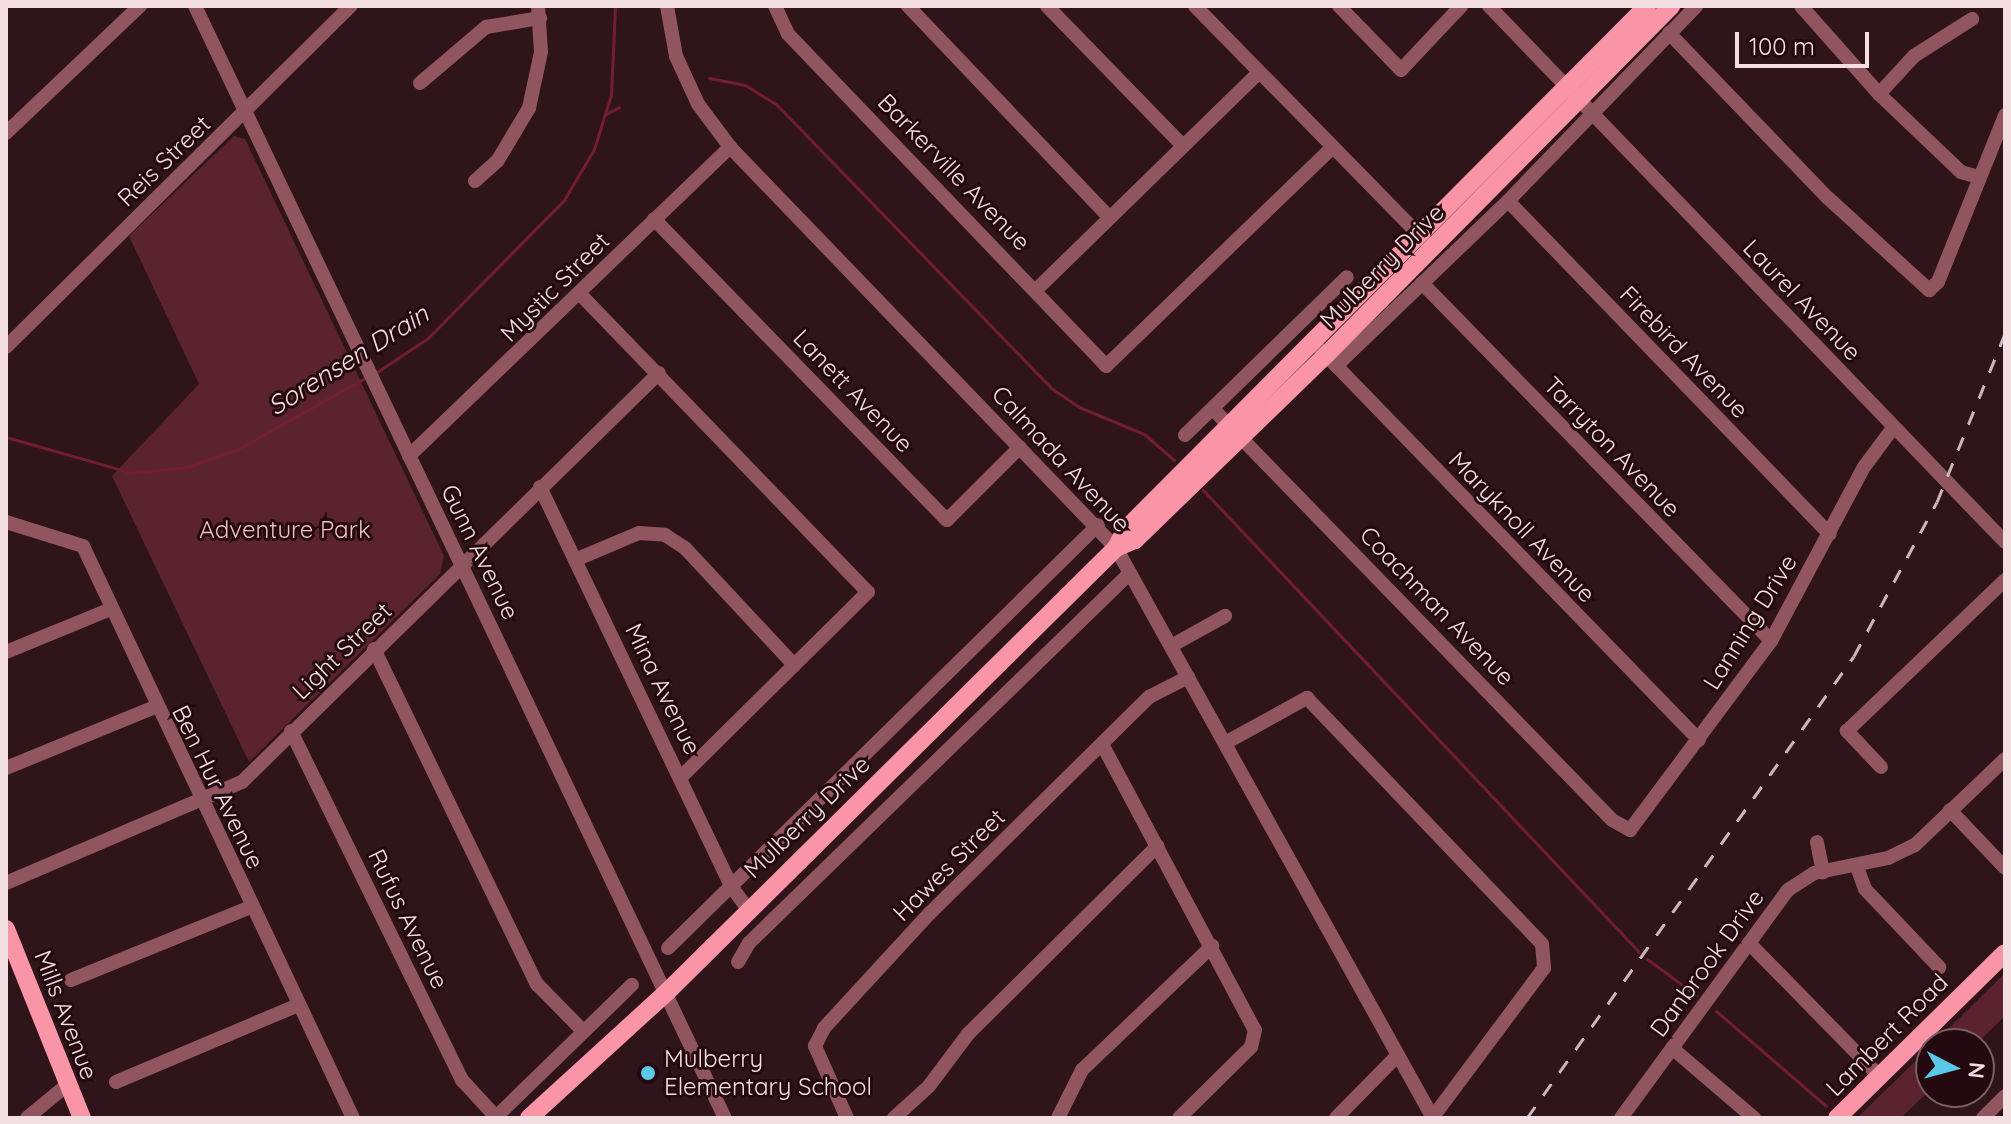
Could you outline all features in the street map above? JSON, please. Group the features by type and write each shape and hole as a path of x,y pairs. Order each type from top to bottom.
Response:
{"main road":[{"name":"Mulberry Drive","path":"1580,100 1647,6"},
{"name":"Mulberry Drive","path":"529,1118 668,991 1116,548 1125,530 1236,430 1326,355 1427,243 1580,100 1671,6"},
{"name":"Mills Avenue","path":"7,936 82,1118"},
{"name":"Lambert Road","path":"1837,1118 2005,953"}],"street":[{"path":"6,133 140,6"},
{"name":"Gunn Avenue","path":"195,6 668,991 725,1118"},
{"name":"Reis Street","path":"6,347 247,113 350,6"},
{"name":"Calmada Avenue","path":"667,6 676,56 698,104 730,147 1098,525 1116,548 1433,1118"},
{"name":"Barkerville Avenue","path":"775,6 788,34 1037,289 1106,366 1332,148"},
{"path":"908,6 1107,215"},
{"path":"1047,6 1183,146"},
{"path":"1195,6 1427,243"},
{"path":"1339,6 1401,70 1461,6"},
{"name":"Laurel Avenue","path":"1489,6 1893,428 2003,534"},
{"path":"1326,355 1422,283 1508,201 1580,100 1669,33 1696,6"},
{"path":"1801,6 1879,94 1961,172 1979,177"},
{"path":"420,83 486,27 539,12 541,52 529,108 498,160 475,181"},
{"path":"1879,94 1914,56 1972,19"},
{"path":"1669,33 1828,198 1929,290 1938,282 2005,115"},
{"path":"1037,289 1107,215 1259,72"},
{"name":"Mystic Street","path":"409,456 730,147"},
{"name":"Firebird Avenue","path":"1508,201 1830,534"},
{"name":"Lanett Avenue","path":"654,219 947,520 1020,447"},
{"path":"1185,435 1347,277"},
{"name":"Tarryton Avenue","path":"1422,283 1771,641"},
{"path":"580,294 868,592 681,777"},
{"name":"Maryknoll Avenue","path":"1326,355 1699,740"},
{"name":"Light Street","path":"6,883 201,804 242,782 374,649 659,373"},
{"name":"Coachman Avenue","path":"1214,410 1612,820 1630,830"},
{"name":"Lanning Drive","path":"1630,830 1771,641 1864,467 1893,428"},
{"name":"Mina Avenue","path":"540,487 731,886 748,909"},
{"name":"Ben Hur Avenue","path":"6,522 83,546 155,707 353,1118"},
{"name":"Mulberry Drive","path":"668,948 1098,525"},
{"path":"575,560 639,533 665,535 685,548 794,665"},
{"path":"738,962 749,943 1130,573"},
{"path":"1881,767 1847,731 2005,580"},
{"path":"6,652 111,609"},
{"path":"1171,646 1225,616"},
{"path":"374,649 537,984 583,1031"},
{"name":"Hawes Street","path":"847,1118 815,1046 824,1028 929,914 1149,697 1188,677"},
{"path":"1225,743 1307,698 1542,944 1544,968 1433,1118"},
{"path":"6,768 155,707"},
{"name":"Rufus Avenue","path":"291,731 462,1080 496,1118"},
{"path":"1102,744 1255,1030 1251,1047 1179,1118"},
{"name":"Danbrook Drive","path":"1621,1118 1788,890 1823,872 1857,867 1915,845 2005,759"},
{"path":"1950,810 2005,868"},
{"path":"1817,842 1823,872"},
{"path":"894,1118 929,1086 968,1034 1157,846"},
{"path":"1857,867 1865,889 1939,967"},
{"path":"71,980 251,907"},
{"path":"1749,943 1880,1077"},
{"path":"1058,1118 1082,1070 1212,946"},
{"path":"496,1118 632,985"},
{"path":"116,1082 298,1005"},
{"path":"1672,1048 1754,1118"},
{"path":"1336,1118 1398,1055"},
{"path":"27,1118 67,1085"},
{"path":"1983,1118 2005,1096"}],"green space":[{"name":"Adventure Park","path":"234,136 245,139 444,556 440,574 249,762 112,476 199,384 129,236"},
{"path":"2005,973 2005,1016 1993,1028 1949,1028"},
{"path":"1915,1062 1915,1104 1901,1118 1857,1118"}],"waterway":[{"name":"Sorensen Drain","path":"374,374 428,338 564,200 594,149 611,95 615,6"},
{"path":"709,78 745,85 776,104 1051,388 1079,407 1144,434 1174,460"},
{"path":"606,114 619,107"},
{"name":"Sorensen Drain","path":"6,437 132,473 188,467 238,449 367,377"},
{"path":"1203,490 1639,952"},
{"path":"1647,959 1696,995"},
{"path":"1716,1011 1826,1106"}],"railway":[{"path":"1527,1118 1854,656 1937,502 2005,334"}],"place":[{"name":"Mulberry Elementary School","path":"648,1073"}]}
